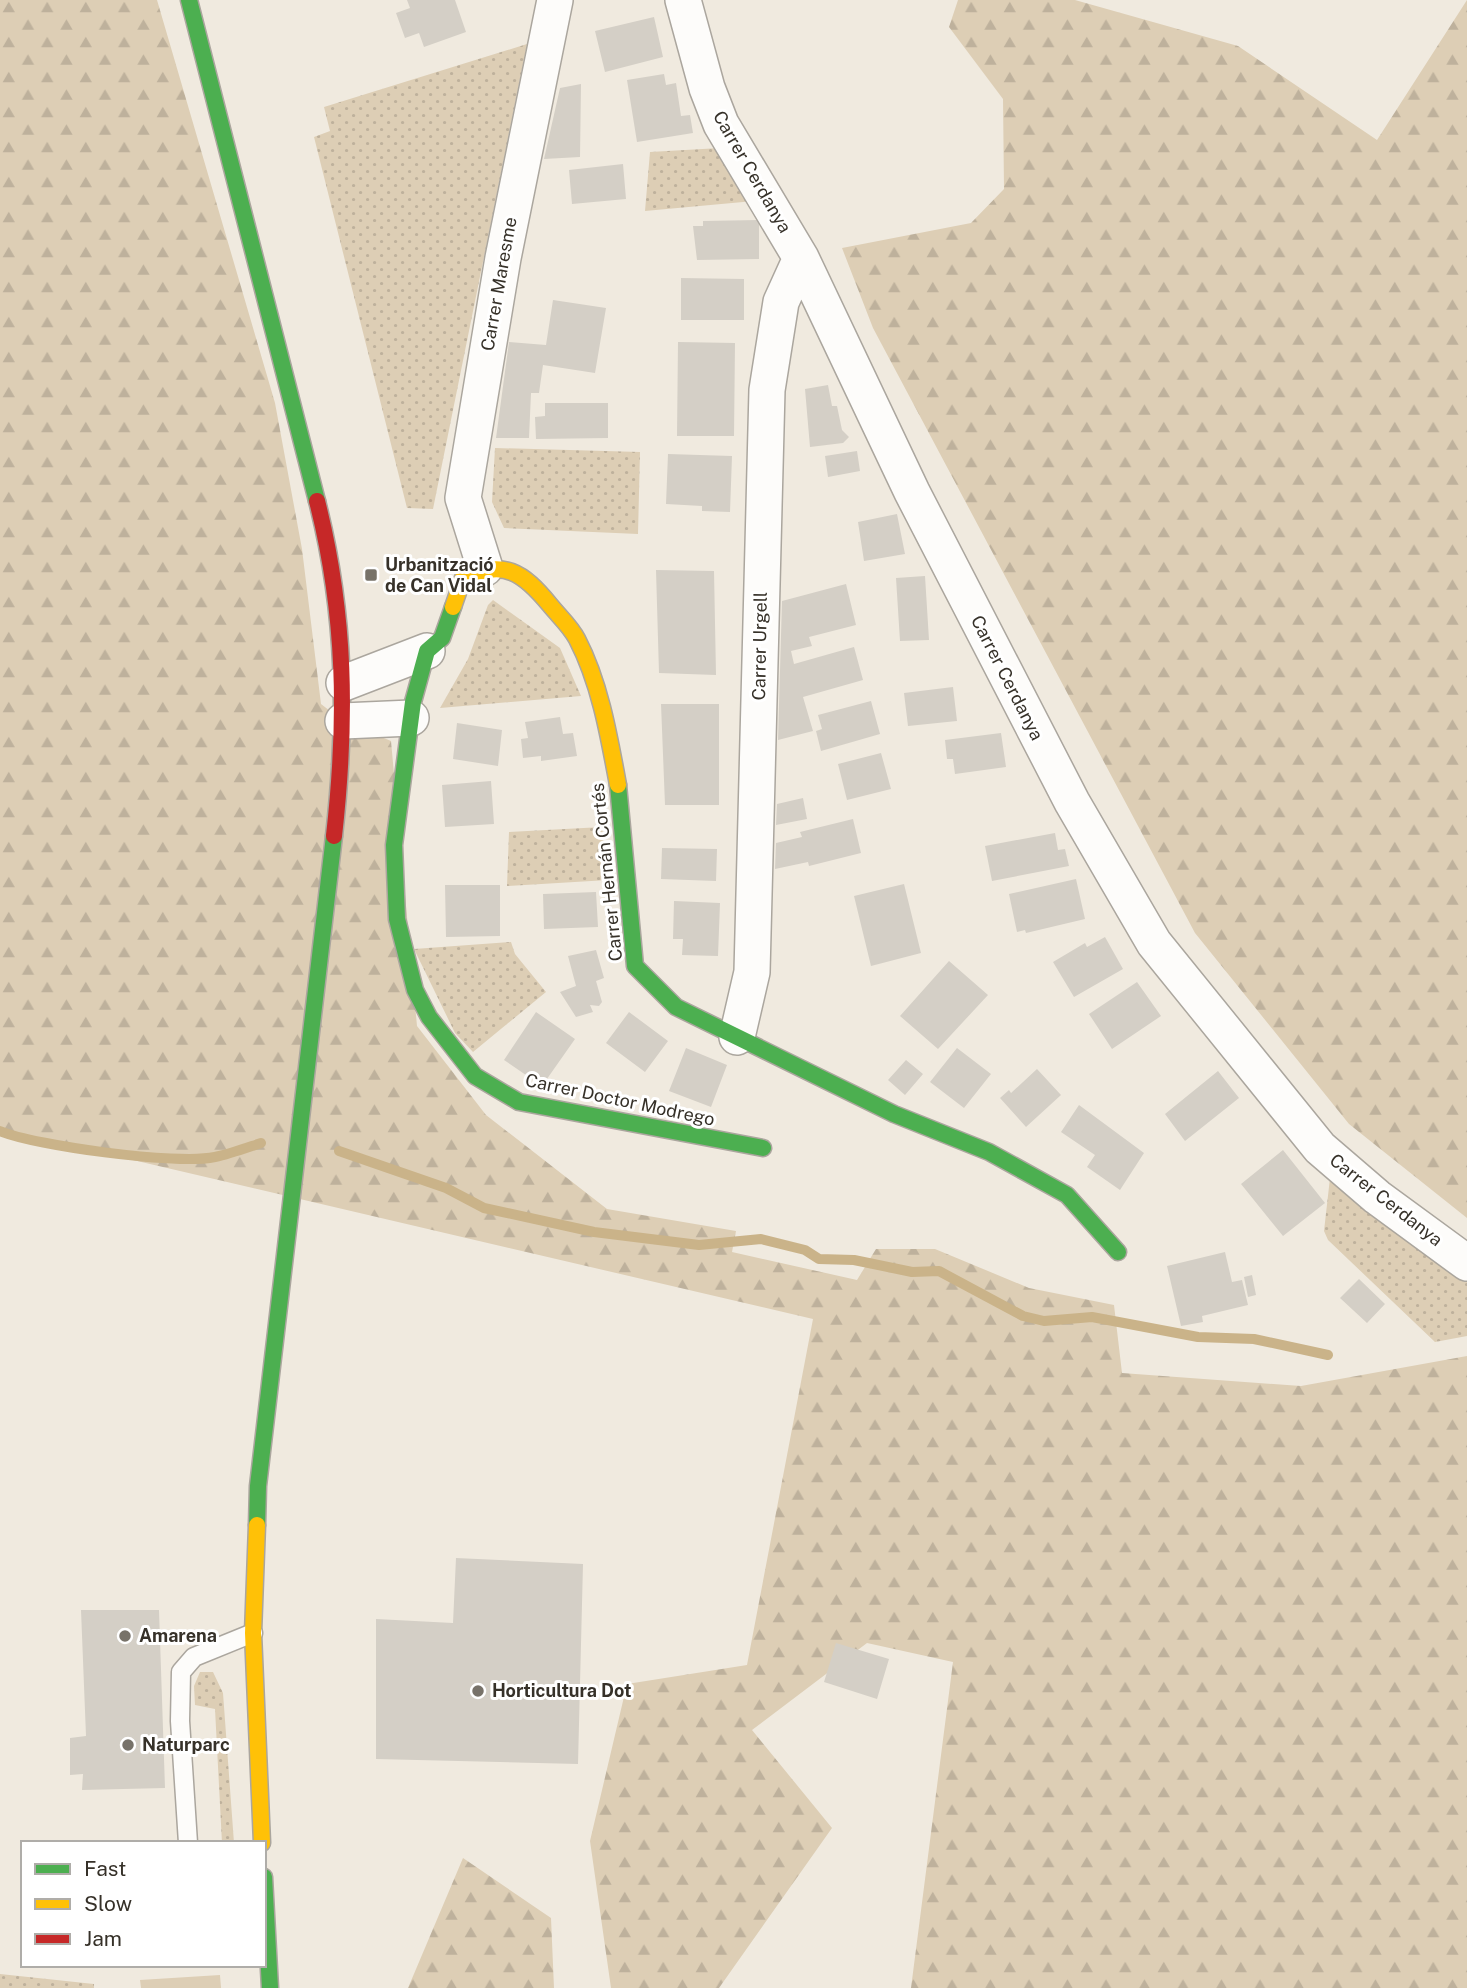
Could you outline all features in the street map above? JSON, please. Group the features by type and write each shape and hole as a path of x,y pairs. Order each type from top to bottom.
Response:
{"main road":[{"path":"189,0 325,533 341,634 344,683 343,721 320,972 263,1433 254,1538 253,1633 262,1841"},
{"name":"Carrer Doctor Modrego","path":"485,568 463,578 442,638 427,651 411,718 394,845 397,919 415,990 429,1017 475,1076 519,1102 763,1148"},
{"name":"Carrer Hernán Cortés","path":"485,568 518,573 532,583 576,637 596,685 618,783 635,966 676,1007 894,1114 989,1152 1067,1195 1118,1252"},
{"path":"266,1951 270,1988"}],"street":[{"name":"Carrer Maresme","path":"485,568 463,498 503,258 555,0"},
{"name":"Carrer Cerdanya","path":"683,0 707,88 721,124 801,258 912,492 1072,802 1154,943 1320,1148 1377,1197 1467,1263"},
{"name":"Carrer Urgell","path":"737,1037 752,972 767,390 781,302 801,258"},
{"path":"344,683 427,651"},
{"path":"343,721 411,718"}],"lane":[{"path":"188,1841 180,1721 181,1672 194,1657 253,1633"}],"green space":[{"path":"0,0 157,0 275,403 302,549 321,704 343,721 391,741 417,1026 486,1115 607,1209 736,1231 732,1252 857,1280 876,1249 935,1249 1029,1288 1114,1305 1122,1373 1301,1386 1467,1356 1467,1988 911,1988 953,1662 867,1643 752,1730 832,1828 719,1988 611,1988 590,1841 627,1684 747,1665 813,1319 0,1129"},
{"path":"958,0 1075,0 1238,46 1377,140 1467,0 1467,1218 1349,1124 1195,933 873,328 842,248 971,223 1004,189 1003,99 949,27"},
{"path":"527,44 433,509 407,508 314,137 330,131 324,107"},
{"path":"720,148 754,201 645,211 650,152"},
{"path":"495,448 640,452 638,534 504,528 492,502"},
{"path":"493,600 560,648 581,696 440,708 468,659 488,605"},
{"path":"602,827 608,880 507,886 509,832"},
{"path":"511,942 515,954 546,992 473,1052 455,1033 414,949"},
{"path":"1330,1178 1467,1279 1467,1336 1435,1342 1328,1240 1324,1231"},
{"path":"200,1672 213,1672 223,1693 234,1841 222,1841 215,1709 195,1705 194,1686"},
{"path":"463,1858 551,1918 554,1988 408,1988"},
{"path":"0,1974 94,1984 94,1988 0,1988"},
{"path":"220,1975 221,1988 141,1988 140,1980"}],"building":[{"path":"407,0 455,0 466,32 424,47 419,33 405,38 396,13 410,8"},
{"path":"654,17 663,57 605,72 595,31"},
{"path":"664,74 666,85 676,83 681,116 690,115 693,133 637,142 627,80"},
{"path":"581,84 580,157 544,159 560,88"},
{"path":"623,164 626,199 572,204 569,170"},
{"path":"759,220 759,259 697,260 693,226 703,226 703,221"},
{"path":"681,278 744,279 744,320 681,320"},
{"path":"553,300 606,308 595,373 543,365 539,393 531,393 529,438 496,438 509,342 546,345"},
{"path":"678,342 735,343 734,436 677,436"},
{"path":"828,385 832,406 837,406 842,430 849,437 843,443 810,447 805,389"},
{"path":"545,403 608,403 608,438 536,439 535,417 545,416"},
{"path":"857,451 860,471 828,477 825,456"},
{"path":"668,454 732,456 730,512 702,511 702,506 666,504"},
{"path":"897,514 905,554 864,561 858,522"},
{"path":"656,570 714,571 716,675 659,673"},
{"path":"925,576 929,640 900,641 896,578"},
{"path":"846,584 856,625 809,637 812,646 791,651 794,664 854,647 863,680 803,697 813,731 778,740 782,601"},
{"path":"953,687 957,721 908,726 904,693"},
{"path":"871,701 880,734 821,751 816,731 822,729 818,715"},
{"path":"661,704 719,704 719,805 665,805"},
{"path":"560,717 563,734 573,733 577,756 541,761 541,756 523,758 521,739 528,738 525,722"},
{"path":"457,723 502,730 498,766 453,759"},
{"path":"1001,733 1006,767 955,774 953,759 947,759 945,740"},
{"path":"881,753 891,789 847,800 838,764"},
{"path":"491,781 494,824 445,827 442,785"},
{"path":"803,798 807,819 776,825 777,804"},
{"path":"853,819 861,853 809,866 808,862 775,869 776,843 802,837 800,832"},
{"path":"1055,833 1058,850 1065,849 1069,866 992,881 985,846"},
{"path":"662,848 717,849 716,881 661,879"},
{"path":"1076,879 1085,919 1026,933 1025,930 1017,932 1009,894"},
{"path":"904,884 921,953 871,966 854,896"},
{"path":"445,885 500,885 500,936 446,937"},
{"path":"596,892 598,927 544,929 543,894"},
{"path":"674,901 720,903 718,956 682,955 683,939 673,939"},
{"path":"1105,937 1123,969 1074,997 1053,962 1085,943 1087,947"},
{"path":"596,950 604,978 596,981 602,1002 599,1006 590,1005 593,1012 576,1017 560,992 576,986 568,956"},
{"path":"949,961 988,995 938,1049 900,1016"},
{"path":"1137,982 1161,1016 1112,1049 1089,1014"},
{"path":"536,1012 575,1039 542,1086 504,1060"},
{"path":"629,1012 668,1041 645,1072 606,1043"},
{"path":"686,1048 727,1065 711,1107 669,1091"},
{"path":"957,1048 991,1074 964,1108 930,1082"},
{"path":"906,1060 923,1074 905,1095 888,1080"},
{"path":"1037,1069 1061,1095 1026,1127 1000,1098 1009,1090 1011,1093"},
{"path":"1218,1071 1239,1098 1185,1141 1165,1114"},
{"path":"1079,1105 1144,1153 1120,1190 1087,1167 1095,1155 1061,1132"},
{"path":"1283,1150 1325,1203 1283,1236 1241,1184"},
{"path":"1225,1252 1232,1282 1242,1280 1248,1305 1202,1316 1203,1322 1181,1326 1167,1266"},
{"path":"1252,1275 1256,1295 1248,1297 1244,1277"},
{"path":"1359,1279 1385,1304 1367,1323 1340,1298"},
{"name":"Horticultura Dot","path":"456,1558 583,1564 578,1764 376,1759 376,1619 453,1623"},
{"path":"81,1610 159,1610 165,1788 82,1790 83,1774 70,1775 70,1738 86,1736"},
{"path":"836,1643 889,1659 877,1699 824,1682"}],"waterway":[{"path":"0,1131 74,1148 170,1158 215,1157 261,1143"},
{"path":"339,1151 446,1188 484,1208 594,1232 699,1245 761,1239 805,1250 819,1259 854,1260 912,1272 939,1271 1023,1316 1044,1321 1092,1317 1198,1337 1254,1339 1328,1355"}],"traffic: fast":[{"path":"189,0 317,501"},
{"path":"453,607 442,638 427,651 413,702 394,845 397,919 415,990 429,1017 475,1076 519,1102 763,1148"},
{"path":"618,785 635,966 676,1007 894,1114 989,1152 1067,1195 1118,1252"},
{"path":"257,1525 258,1486 334,836"},
{"path":"266,1914 270,1988"}],"traffic: slow":[{"path":"453,607 463,578 477,572 501,569 512,572 531,584 572,630 585,656 603,710 618,785"},
{"path":"257,1525 253,1633 262,1841"}],"traffic: jam":[{"path":"317,501 327,543 339,627 341,751 334,836"}],"place":[{"name":"Urbanització de Can Vidal","path":"371,575"},
{"name":"Amarena","path":"125,1636"},
{"name":"Horticultura Dot","path":"478,1691"},
{"name":"Naturparc","path":"128,1745"}]}
